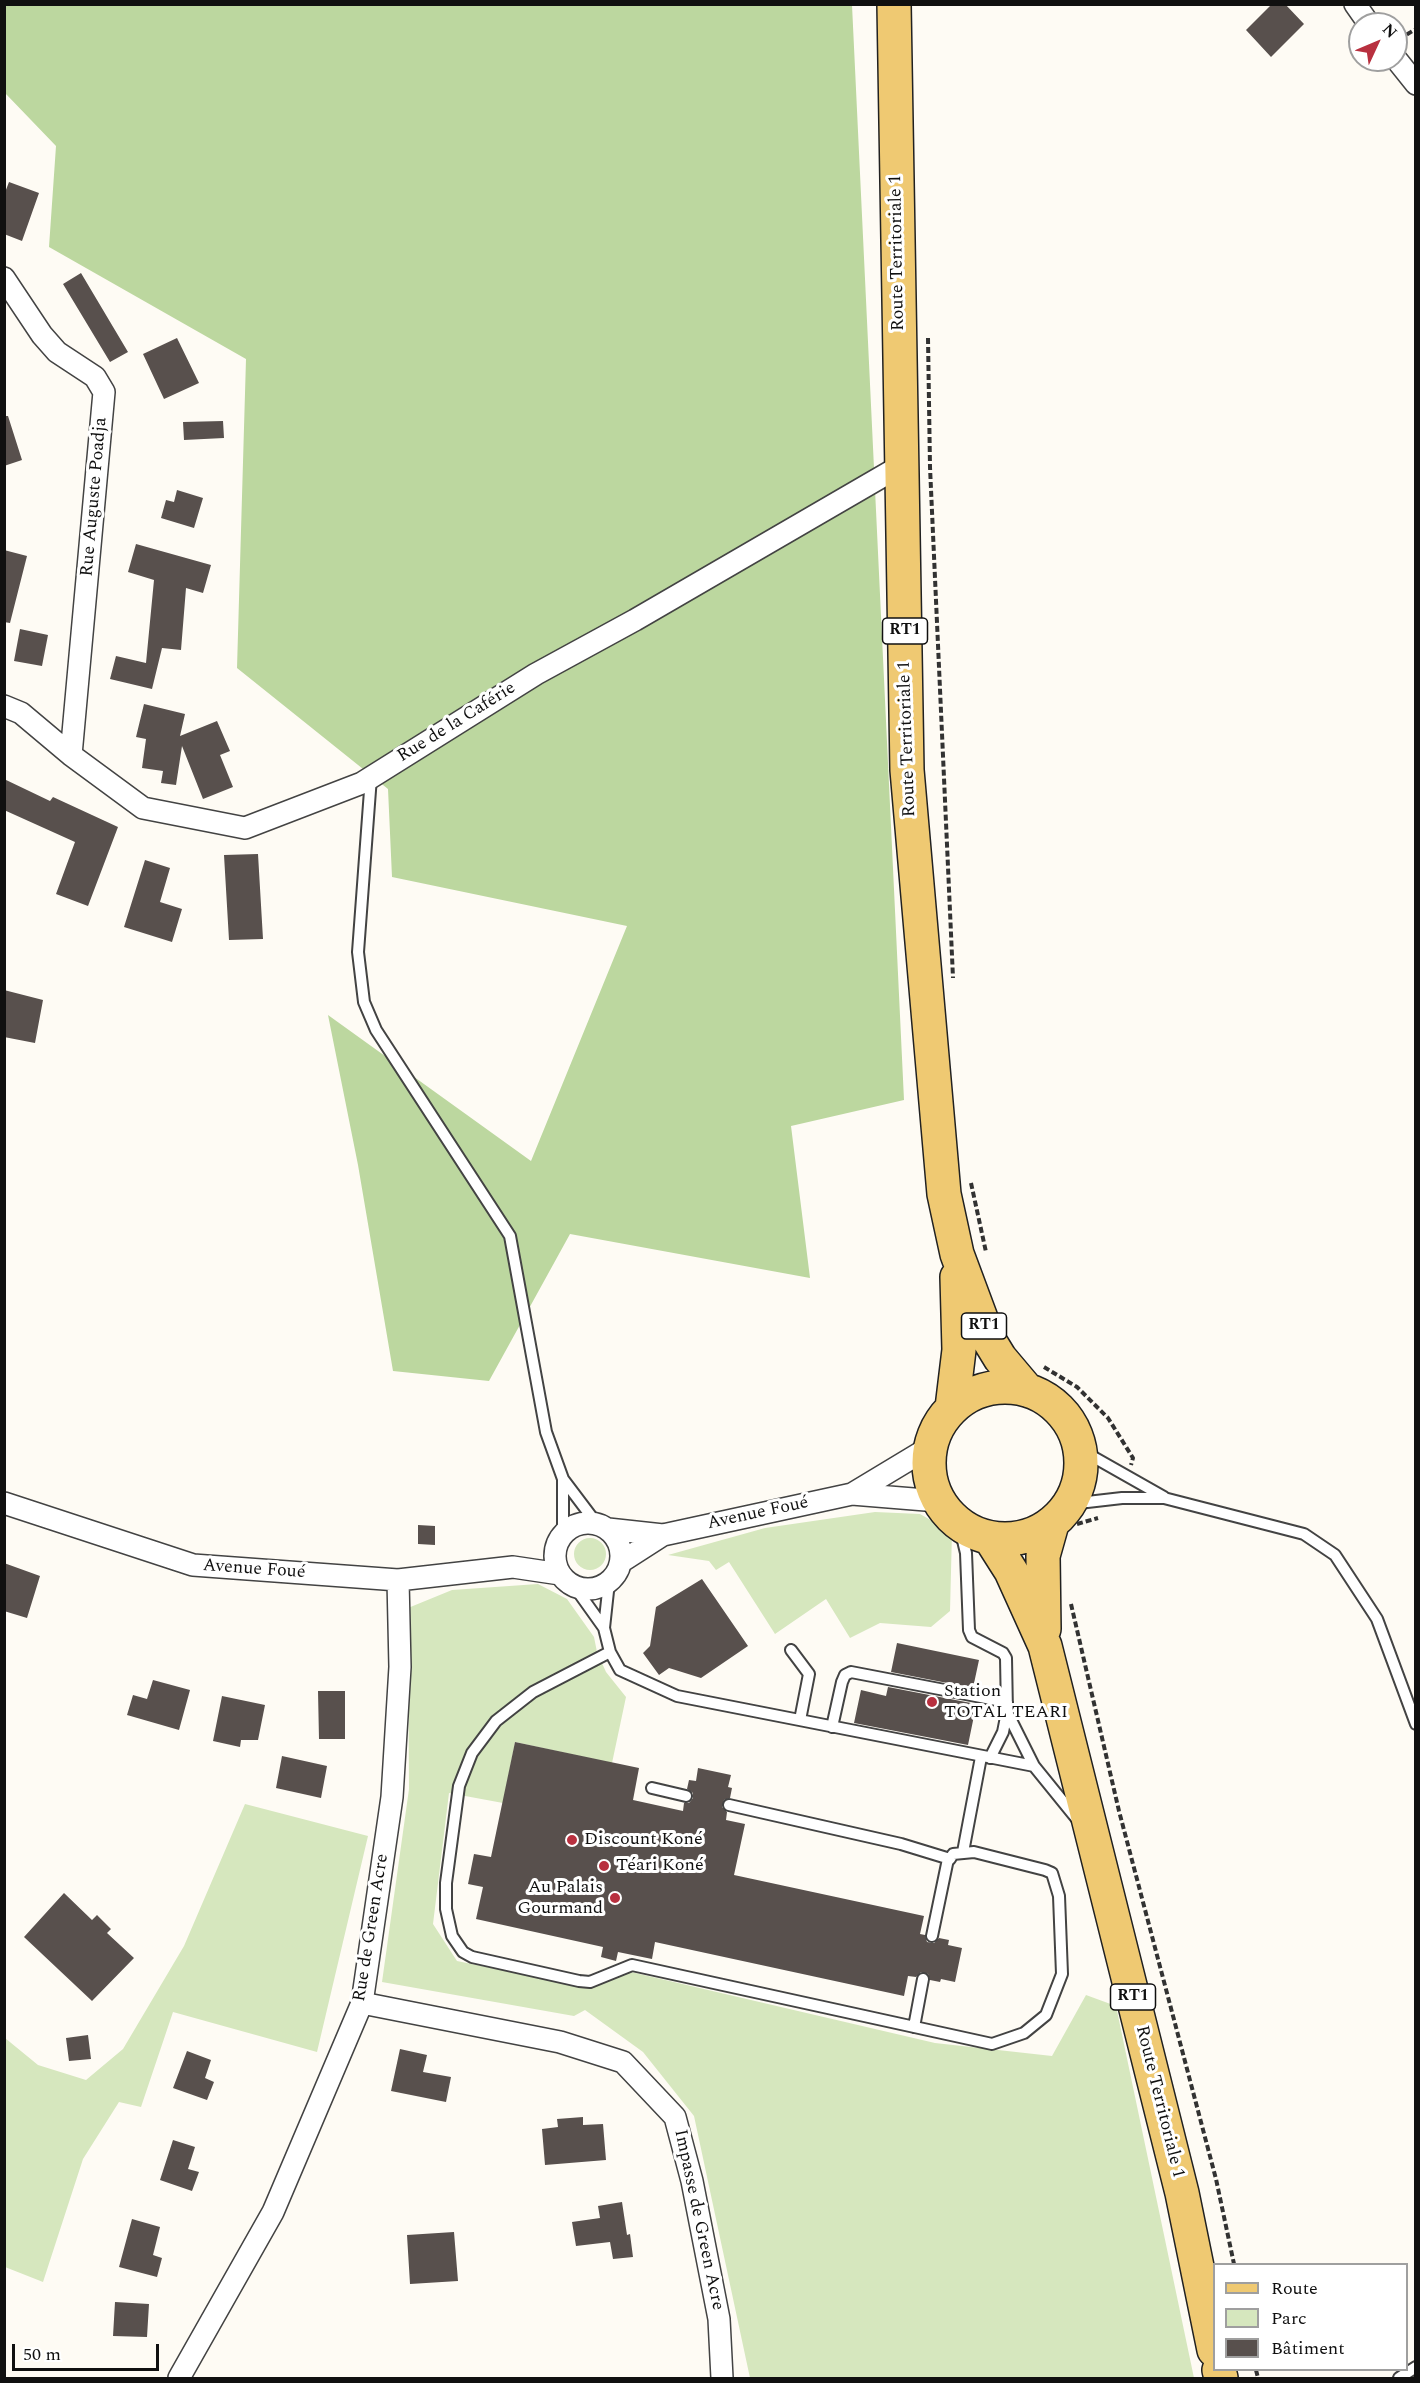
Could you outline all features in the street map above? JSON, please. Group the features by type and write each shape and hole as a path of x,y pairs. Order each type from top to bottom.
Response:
{"main road":[{"name":"Route Territoriale 1","path":"894,4 907,770 944,1194 972,1256 989,1340 1000,1358 1034,1378"},
{"name":"Route Territoriale 1","path":"952,1407 972,1256"},
{"path":"1034,1378 1046,1398 1062,1412 1074,1430 1081,1450 1078,1487 1065,1519 1033,1535 1012,1540 990,1538 974,1533 948,1512 931,1484 928,1466 930,1447 938,1426 952,1407 968,1396 1034,1378"},
{"name":"Route Territoriale 1","path":"1045,1646 1043,1556 1065,1519"},
{"name":"Route Territoriale 1","path":"990,1538 1023,1594 1045,1646 1182,2193 1213,2340"}],"street":[{"path":"1406,72 1416,84"},
{"name":"Rue Auguste Poadja","path":"4,278 42,335 57,352 95,377 104,392 71,755"},
{"name":"Rue de la Caférie","path":"8,714 21,713 71,755 143,808 245,828 362,783 536,674 635,620 902,465"},
{"name":"Avenue Foué","path":"621,1562 663,1535 852,1494 930,1447"},
{"name":"Avenue Foué","path":"852,1494 948,1512"},
{"name":"Avenue Foué","path":"4,1503 193,1565 398,1581 513,1567 567,1580"},
{"path":"579,1524 603,1526 619,1543 621,1562 615,1576 609,1582 592,1589 567,1580 556,1564 560,1539 579,1524"},
{"name":"Avenue Foué","path":"603,1526 663,1535"},
{"name":"Avenue Foué","path":"513,1567 560,1539"},
{"name":"Rue de Green Acre","path":"179,2379 273,2212 362,2003 392,1797 400,1667 398,1581"},
{"name":"Impasse de Green Acre","path":"362,2003 560,2042 623,2062 675,2117 692,2181 719,2319 722,2379"}],"lane":[{"path":"371,777 358,952 364,1002 376,1030 510,1236 546,1432 562,1479 560,1539"},
{"path":"1081,1450 1164,1498"},
{"path":"562,1479 603,1526"},
{"path":"1065,1519 1122,1498 1164,1498 1305,1534 1335,1555 1377,1619 1416,1724"},
{"path":"948,1512 966,1553 969,1630 972,1637 1003,1653 1006,1658 1007,1707 1003,1732 986,1757 963,1852"},
{"path":"567,1580 604,1628"},
{"path":"609,1582 604,1628 610,1652 620,1670 677,1696 1034,1766"},
{"path":"791,1650 809,1674 800,1720"},
{"path":"610,1652 533,1692 496,1721 472,1753 459,1786 446,1883 446,1909 452,1936 463,1952 472,1957 590,1982 632,1965 992,2044 1024,2033 1046,2015 1062,1974 1059,1896 1052,1874 1045,1870 974,1852 953,1854 948,1859 932,1936"},
{"path":"832,1726 842,1682 845,1675 851,1672 1007,1707"},
{"path":"1007,1707 1034,1766 1093,1839"},
{"path":"652,1788 686,1796"},
{"path":"729,1805 901,1845 948,1859"},
{"path":"914,2027 923,1979"},
{"path":"1399,2379 1416,2367"}],"path":[{"path":"928,337 931,491 954,980"},
{"path":"970,1179 972,1256"},
{"path":"1034,1378 1077,1387 1108,1418 1133,1458 1128,1476"},
{"path":"1065,1519 1079,1522 1119,1512 1122,1498"},
{"path":"1069,1596 1119,1811 1216,2179 1234,2263"}],"green space":[{"path":"5,5 852,5 904,1100 791,1126 810,1278 570,1234 489,1381 393,1371 358,1165 328,1015 531,1161 627,926 392,877 388,789 237,668 246,359 49,247 56,146 5,93"},
{"path":"875,1512 920,1514 952,1532 950,1611 931,1627 880,1623 850,1638 826,1599 775,1634 729,1562 716,1570 709,1561 668,1555 765,1528"},
{"path":"590,1538 601,1543 606,1554 601,1565 590,1570 579,1565 574,1554 579,1543"},
{"path":"538,1584 567,1599 594,1637 597,1652 606,1672 626,1697 612,1763 515,1742 503,1803 449,1793 433,1924 457,1961 589,1988 631,1972 935,2043 1052,2056 1086,1995 1116,2006 1194,2378 750,2378 694,2116 643,2052 585,2010 574,2016 382,1982 409,1789 408,1608 452,1590"},
{"path":"245,1804 368,1836 317,2052 173,2012 141,2107 119,2102 83,2159 43,2282 5,2267 5,2038 38,2065 86,2080 123,2049 184,1946"}],"building":[{"path":"1272,4 1285,4 1304,24 1271,57 1246,30"},
{"path":"9,182 39,193 22,241 4,234 4,195"},
{"path":"81,273 128,352 110,362 63,284"},
{"path":"177,338 199,383 164,399 143,354"},
{"path":"4,416 8,416 22,460 4,466"},
{"path":"223,421 224,438 184,440 183,422"},
{"path":"177,490 203,498 194,528 161,518 166,500 174,502"},
{"path":"136,544 211,565 203,593 186,588 181,650 162,648 152,689 110,679 116,656 146,663 154,580 128,572"},
{"path":"4,550 27,556 10,623 4,622"},
{"path":"20,629 48,635 42,666 14,661"},
{"path":"144,704 185,714 180,736 217,721 230,751 220,755 233,787 203,799 182,746 176,785 161,783 163,771 142,768 146,739 136,737"},
{"path":"4,779 50,801 53,797 118,827 88,906 56,894 75,842 4,810"},
{"path":"258,854 263,939 229,940 224,855"},
{"path":"145,860 170,868 160,902 182,909 172,942 124,927"},
{"path":"4,990 43,1000 35,1043 4,1037"},
{"path":"418,1525 435,1526 435,1545 418,1544"},
{"path":"4,1563 40,1576 27,1618 4,1611"},
{"path":"702,1579 748,1646 701,1678 669,1668 659,1675 643,1653 650,1646 656,1607"},
{"path":"897,1643 979,1660 973,1688 891,1672"},
{"path":"153,1680 190,1690 179,1730 127,1715 133,1695 147,1699"},
{"path":"888,1687 971,1703 969,1710 975,1711 968,1745 854,1723 861,1690 886,1696"},
{"path":"318,1691 345,1691 345,1739 319,1739"},
{"path":"222,1696 265,1705 258,1740 241,1740 240,1747 213,1741"},
{"name":"Téari Koné","path":"515,1742 639,1768 633,1800 683,1811 684,1803 689,1803 693,1798 693,1793 687,1789 689,1780 696,1781 698,1768 731,1775 728,1787 732,1788 730,1798 724,1800 722,1807 727,1812 726,1820 745,1824 734,1875 924,1916 920,1934 925,1935 927,1942 934,1943 939,1938 949,1940 948,1945 962,1948 955,1982 941,1979 940,1982 930,1980 928,1974 921,1972 916,1977 908,1976 904,1996 655,1942 652,1959 618,1952 616,1961 601,1957 603,1947 476,1919 483,1887 468,1884 474,1854 491,1857"},
{"path":"282,1756 327,1766 321,1798 276,1788"},
{"path":"64,1893 92,1920 97,1915 111,1929 107,1933 134,1958 92,2001 24,1937"},
{"path":"88,2035 91,2059 69,2061 66,2038"},
{"path":"400,2049 427,2055 423,2072 451,2077 446,2102 391,2091"},
{"path":"187,2051 211,2060 205,2078 214,2082 207,2100 173,2088"},
{"path":"583,2117 583,2125 603,2124 606,2160 545,2165 542,2129 558,2127 557,2119"},
{"path":"173,2140 195,2147 188,2169 199,2172 192,2191 160,2180"},
{"path":"622,2202 633,2257 613,2259 610,2242 576,2246 572,2222 600,2218 598,2206"},
{"path":"132,2219 160,2227 153,2255 162,2258 157,2277 119,2267"},
{"path":"454,2232 458,2281 410,2284 407,2235"},
{"path":"115,2302 149,2304 147,2337 113,2336"}],"place":[{"name":"Station TOTAL TEARI","path":"932,1702"},
{"name":"Discount Koné","path":"572,1840"},
{"name":"Téari Koné","path":"604,1866"},
{"name":"Au Palais Gourmand","path":"615,1898"}]}
